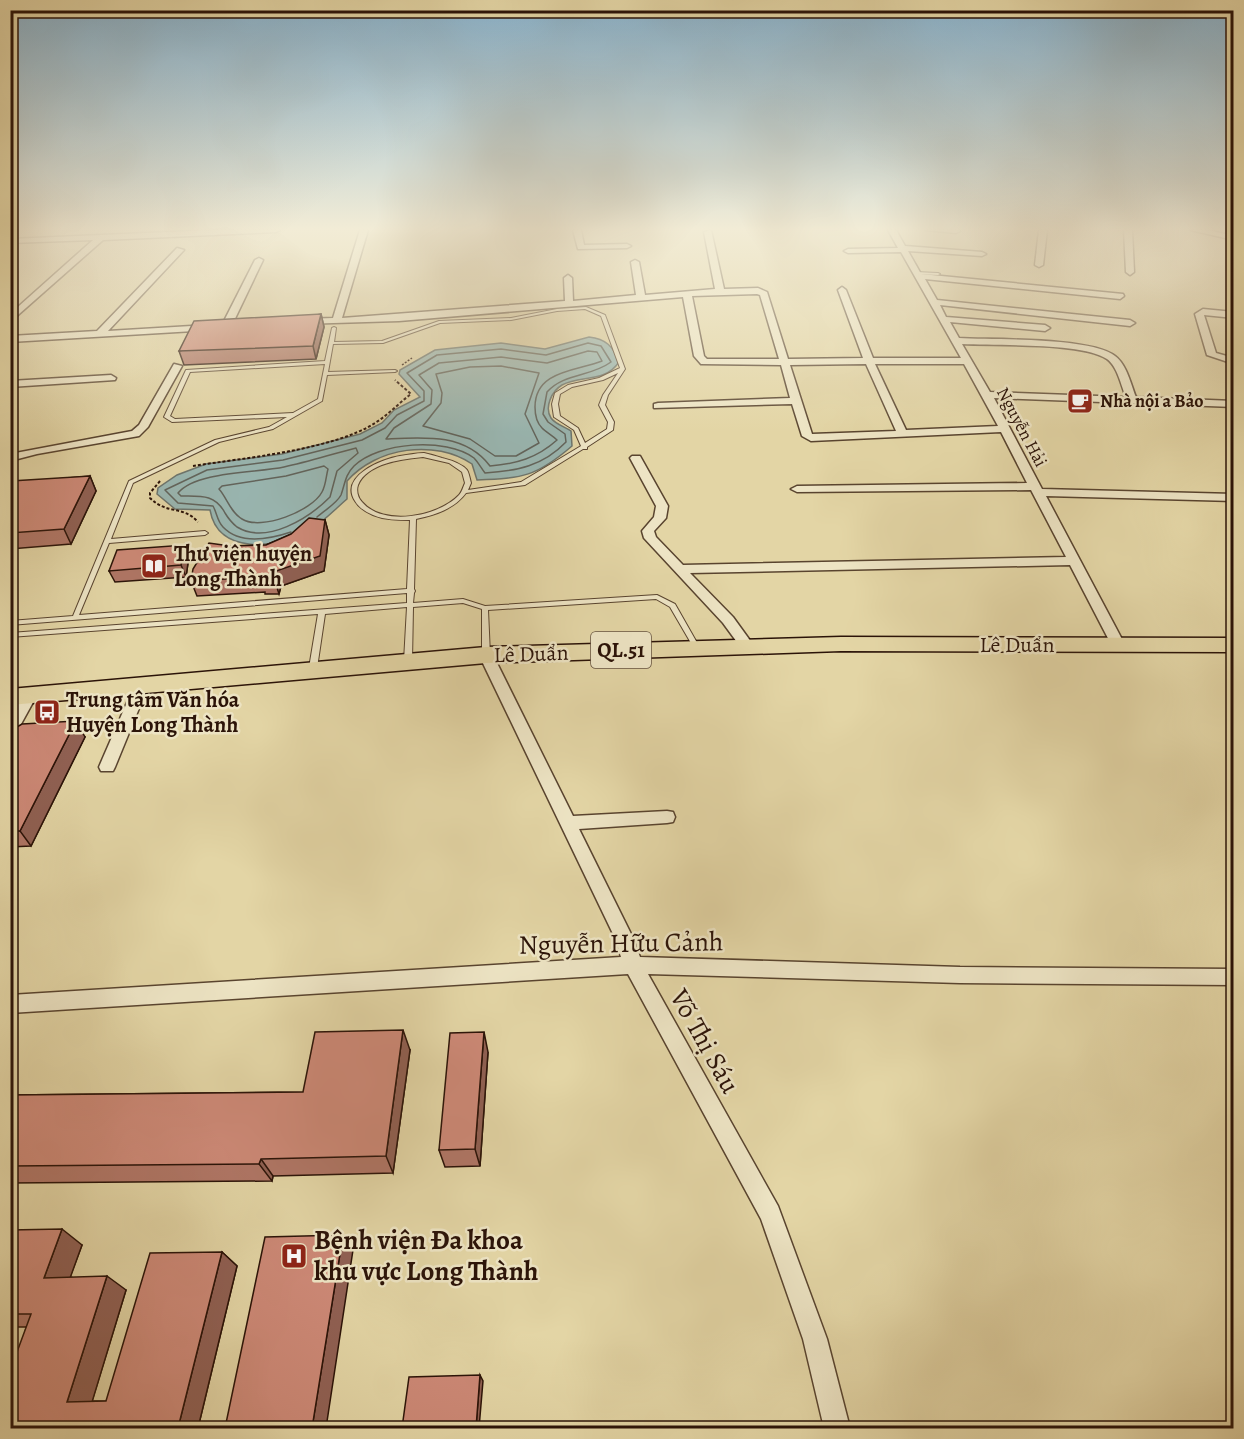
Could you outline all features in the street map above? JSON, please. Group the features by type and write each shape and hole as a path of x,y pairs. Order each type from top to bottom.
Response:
{"main road":[{"name":"Lê Duẩn","path":"20,696 312,668 486,655 747,646 1117,643 1233,645"}],"street":[{"path":"10,319 34,297"},
{"path":"100,334 135,297"},
{"path":"226,327 241,297"},
{"path":"336,324 344,297"},
{"path":"569,297 569,304"},
{"path":"293,323 336,324 651,297"},
{"path":"688,297 702,361 966,361"},
{"path":"765,297 807,435 811,438 1003,429"},
{"path":"845,297 869,362 902,433"},
{"name":"Nguyễn Hải","path":"930,297 987,395 1071,561 1117,643"},
{"path":"934,305 1130,323"},
{"path":"934,305 1116,331"},
{"path":"1233,315 1208,307 1198,314 1212,355 1233,361"},
{"path":"942,320 1045,328"},
{"path":"10,339 237,326"},
{"path":"955,341 1065,347 1110,357 1116,363 1132,400"},
{"path":"10,458 36,450 135,434 143,427 177,366"},
{"path":"10,384 111,378"},
{"path":"987,395 1233,404"},
{"path":"658,406 797,401"},
{"path":"636,458 662,506 660,518 648,531 651,538 728,620 747,646"},
{"path":"797,489 1036,489 1233,498"},
{"path":"680,569 1071,561"},
{"name":"Võ Thị Sáu","path":"486,655 624,938 633,965 770,1214 815,1339 837,1428"},
{"path":"107,767 142,684"},
{"path":"10,731 20,696"},
{"path":"567,823 666,817"},
{"name":"Nguyễn Hữu Cảnh","path":"10,1004 633,965 960,975 1233,977"}],"lane":[{"path":"331,343 383,342 439,322 511,319 557,310 586,308 603,315 623,369 618,381 604,396 602,405 610,422 610,430 524,484 467,492 447,509 413,518 376,515 362,508 355,498 354,488 360,477 387,461 423,456 441,458 455,463 465,471 469,481 467,492"},
{"path":"75,618 131,482 217,441 271,428 320,400 336,324"},
{"path":"297,414 181,421 167,417 188,371 327,362"},
{"path":"585,447 576,429 556,417 555,404 558,393 570,386 600,380 623,369"},
{"path":"325,374 394,371"},
{"path":"408,661 412,605 413,518"},
{"path":"107,541 204,533"},
{"path":"10,623 412,591"},
{"path":"10,635 157,622 463,602 485,608 657,597 673,606 697,648"},
{"path":"485,608 486,655"},
{"path":"157,622 161,610"},
{"path":"312,668 322,611"}],"path":[{"path":"187,467 212,461 294,450 368,428 411,394 400,387 394,379 394,371 411,358"},
{"path":"164,478 152,489 150,498 160,508 190,513 204,533"}],"water":[{"path":"589,337 608,344 619,362 607,373 569,382 555,391 550,400 549,414 555,422 571,431 572,446 548,464 528,474 518,477 477,480 472,464 441,451 407,450 390,454 359,469 347,481 347,499 318,524 295,537 265,544 236,541 224,535 215,525 210,510 175,509 157,494 158,488 177,475 206,464 282,454 360,434 382,423 394,410 420,397 399,374 400,370 435,350 501,343 545,349"}],"building":[{"path":"321,314 313,346 179,351 194,321"},
{"path":"90,476 64,529 10,533 11,481"},
{"path":"309,518 325,520 320,556 276,571 274,578 191,581 193,569 209,543 230,546 266,545 291,534"},
{"path":"185,545 181,565 109,571 117,550"},
{"path":"76,721 20,831 10,831 10,731 22,724"},
{"path":"403,1030 386,1156 261,1159 259,1164 10,1166 10,1095 303,1092 315,1032"},
{"path":"484,1032 475,1149 439,1150 450,1033"},
{"path":"62,1229 44,1278 107,1276 67,1402 106,1401 150,1253 222,1252 178,1428 10,1428 10,1371 31,1314 10,1314 10,1230"},
{"path":"343,1235 312,1428 225,1428 265,1237"},
{"path":"480,1375 476,1428 402,1428 409,1377"}],"place":[{"name":"Nhà nội a Bảo","path":"1080,401"},
{"name":"Thư viện huyện Long Thành","path":"154,566"},
{"name":"Trung tâm Văn hóa Huyện Long Thành","path":"47,712"},
{"name":"Bệnh viện Đa khoa khu vực Long Thành","path":"294,1256"}]}
